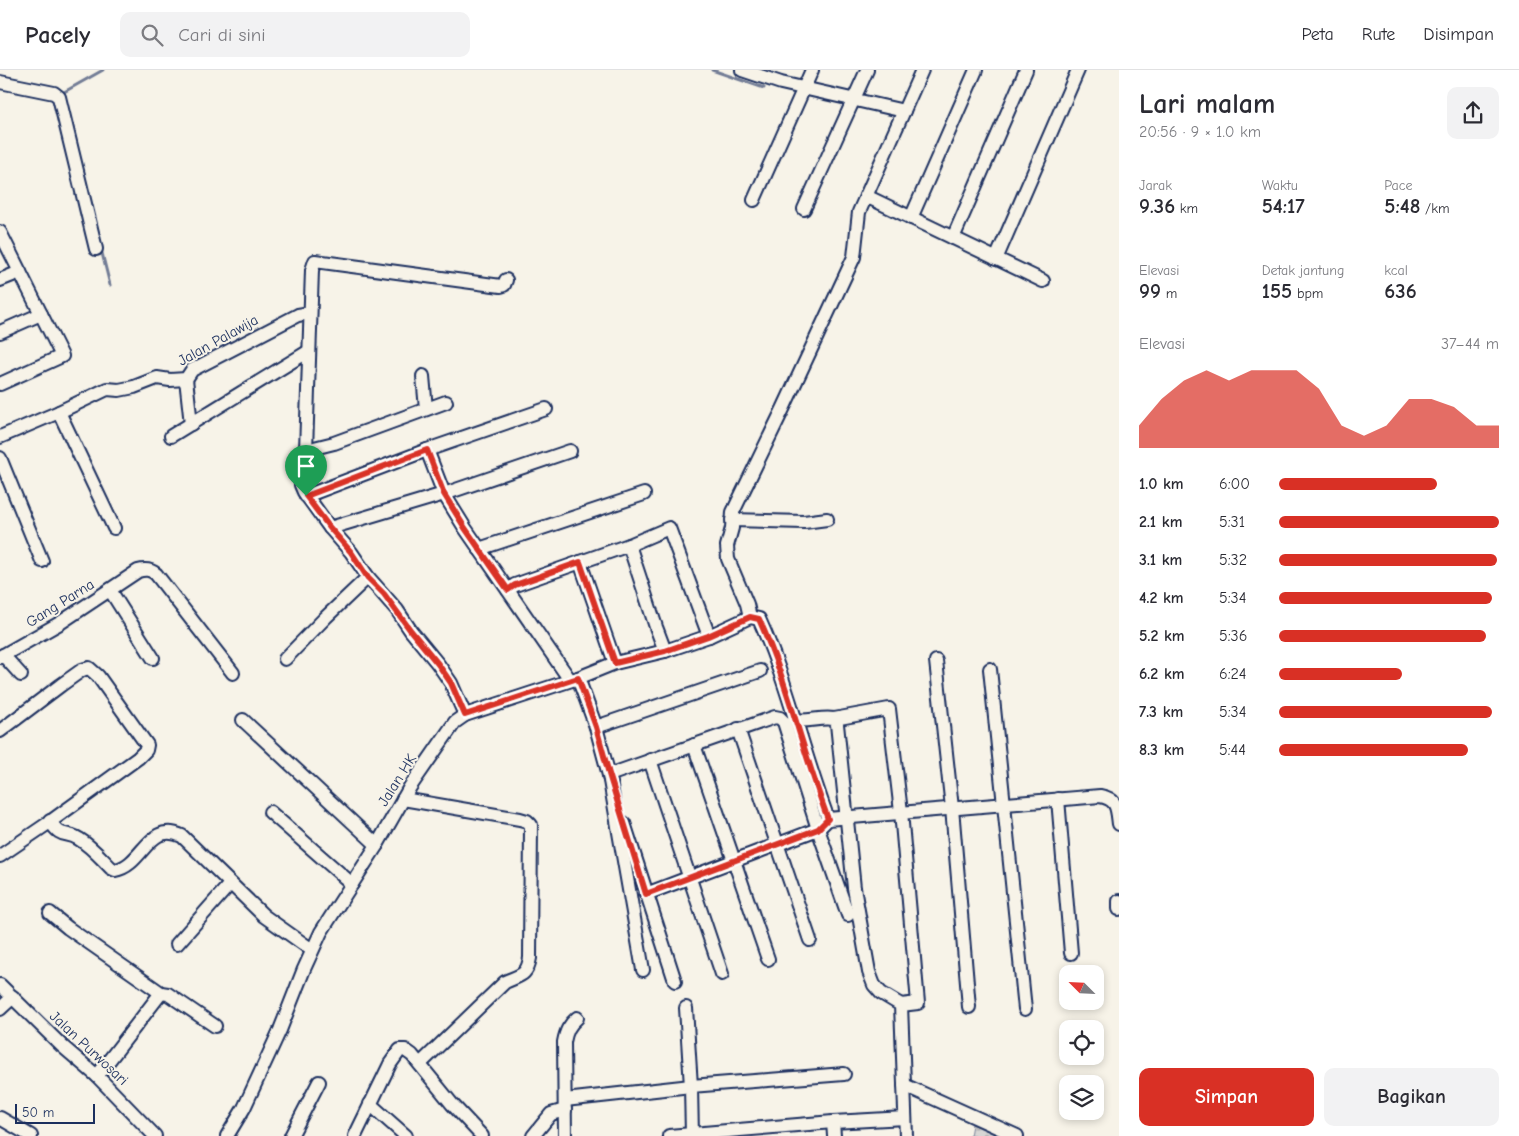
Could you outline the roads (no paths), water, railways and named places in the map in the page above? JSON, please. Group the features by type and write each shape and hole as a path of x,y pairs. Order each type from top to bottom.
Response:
{"street":[{"path":"742,70 781,84 904,111"},
{"path":"754,200 812,70"},
{"path":"804,209 867,70"},
{"path":"828,819 814,783 767,637 759,619 750,617 728,559 727,546 732,528 733,512 854,257 859,212 922,70"},
{"path":"912,218 976,70"},
{"path":"953,238 1026,70"},
{"path":"996,259 1078,70"},
{"path":"0,82 54,93 59,97 96,249"},
{"path":"866,196 1043,281"},
{"path":"0,232 62,356 0,384"},
{"path":"465,715 451,683 438,664 393,605 368,578 351,552 306,496 301,485 306,450 312,270 315,261 501,286 504,285 506,280"},
{"path":"0,280 20,272"},
{"name":"Jalan Palawija","path":"0,437 107,389 119,390 134,387 157,378 170,380 186,378 192,370 205,363 298,315 310,313"},
{"path":"0,332 41,314"},
{"path":"171,436 309,351"},
{"path":"423,376 426,409"},
{"path":"186,378 191,424"},
{"path":"306,450 334,443 446,402"},
{"path":"306,496 427,450 546,409"},
{"path":"59,412 114,528"},
{"path":"427,450 444,494 479,549 574,679 596,727 646,894 675,981"},
{"path":"330,528 444,494 570,451"},
{"path":"0,458 42,561"},
{"path":"479,549 644,494"},
{"path":"732,520 804,522 827,519"},
{"path":"508,590 515,585 629,545 669,528 708,636"},
{"path":"629,545 665,651"},
{"path":"580,562 615,663"},
{"name":"Gang Parna","path":"2,656 60,623 138,571 145,569 152,571 233,673"},
{"path":"284,659 326,616 368,578"},
{"path":"110,590 153,658"},
{"name":"Jalan HK","path":"227,1136 244,1108 280,1030 320,932 377,845 426,763 455,722 465,715 574,679 615,663 665,651 708,636 750,617"},
{"path":"2,656 21,675"},
{"path":"936,661 952,808 969,1007"},
{"path":"0,731 82,670 89,668 98,676 147,745 146,750 138,758 0,856"},
{"path":"990,669 1025,1009"},
{"path":"596,727 760,671"},
{"path":"795,720 834,719 889,709 918,1003 901,1004 881,993 874,985 869,972 854,888 837,724 834,719"},
{"path":"609,774 738,729 775,717 780,718 784,722 848,915"},
{"path":"243,720 377,845"},
{"path":"738,729 810,940"},
{"path":"694,745 768,959"},
{"path":"650,760 722,974"},
{"path":"609,774 642,970"},
{"path":"646,894 777,846 818,829 828,819 847,816 1100,796 1114,801 1119,824"},
{"path":"403,799 520,818 531,825 530,958 527,970 523,974 505,982 420,1064"},
{"path":"1058,800 1071,953"},
{"path":"270,812 352,884"},
{"path":"50,821 56,831 78,838 115,870 126,866 158,835 174,832 182,836 195,848 264,916 312,950"},
{"path":"177,944 230,884"},
{"path":"1119,901 1119,909"},
{"path":"50,913 68,928 161,993 168,994 215,1026"},
{"name":"Jalan Purwosari","path":"0,985 62,1046 97,1076 155,1136"},
{"path":"97,1076 161,993"},
{"path":"0,1009 13,997"},
{"path":"901,1004 906,1136"},
{"path":"686,1008 692,1135"},
{"path":"565,1136 564,1042 566,1031 578,1018"},
{"path":"355,1136 390,1064 400,1050 404,1050 412,1055 452,1104 482,1136"},
{"path":"533,1136 551,1114 565,1105 691,1086 844,1074"},
{"path":"291,1136 319,1082"},
{"path":"904,1086 1017,1136"},
{"path":"370,1104 406,1136"},
{"path":"0,1118 31,1136"},
{"path":"669,1136 905,1118"},
{"path":"833,1122 834,1136"}],"waterway":[{"path":"65,97 64,92 103,70"},
{"path":"712,70 764,88"},
{"path":"101,249 110,285"}]}
